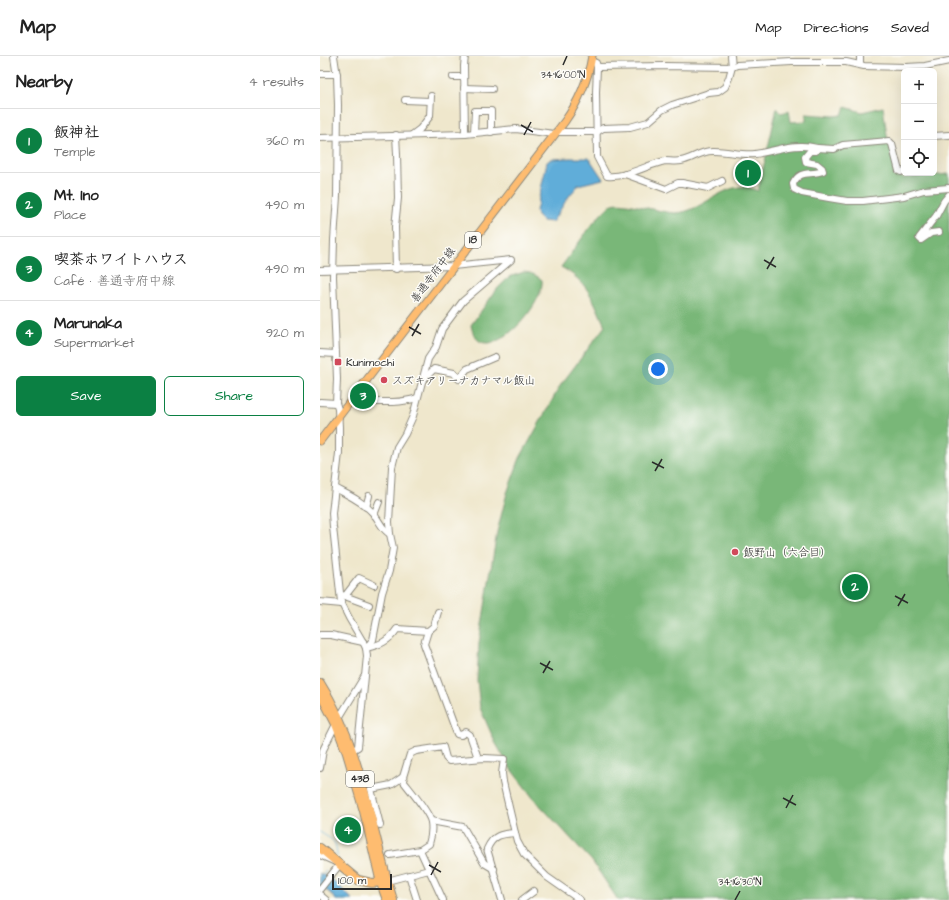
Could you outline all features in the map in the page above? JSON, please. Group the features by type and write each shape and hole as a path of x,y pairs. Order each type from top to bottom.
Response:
{"highway":[{"name":"438","path":"320,683 328,695 369,809 387,900"},
{"name":"438","path":"320,693 337,721"},
{"path":"320,848 358,880 367,883 384,882"},
{"name":"438","path":"384,882 393,900"}],"main road":[{"name":"善通寺府中線","path":"320,441 571,112 580,96 592,58"}],"street":[{"path":"334,56 336,74 337,196 333,269 336,334 336,403 338,416 339,453 332,513 342,604 365,645 365,675 358,747 349,752"},
{"path":"465,56 465,134"},
{"path":"320,138 465,134 516,129 555,133 596,132 603,128 630,127 648,122 662,110 672,105 709,93 718,92 725,87 729,78 732,67 731,56"},
{"path":"860,56 860,64"},
{"path":"592,58 597,67 597,157 604,173 607,176 625,174 666,162 681,161 712,151 754,155 797,146 834,149 843,145 889,141 892,144 899,171 901,172"},
{"path":"597,67 732,67 737,65 792,62 846,62 864,66 906,67 925,66 949,61"},
{"path":"320,74 336,74"},
{"path":"453,77 464,77"},
{"path":"464,88 492,88"},
{"path":"405,100 431,99 430,116 420,129 412,135"},
{"path":"474,133 475,111 491,111 491,132"},
{"path":"396,135 398,191 395,227 396,269"},
{"path":"937,136 949,135"},
{"path":"817,148 816,151 810,151 805,157 806,162 817,164 823,171 818,173 805,173 796,178 793,184 794,189 802,193 848,201 863,202 897,197 924,190 949,188"},
{"path":"625,174 666,188 678,183 708,188 722,181"},
{"path":"940,232 931,233 922,240 919,238 936,216 949,195"},
{"path":"320,270 396,269 453,266 512,260 463,301 456,309 442,329 436,347 428,359 413,416 397,447 392,467 389,522 393,548 392,559 382,594 373,640 365,645"},
{"path":"320,353 335,354"},
{"path":"422,381 434,369 454,373 460,379 467,369 495,357"},
{"path":"350,401 384,402 411,400 417,398"},
{"path":"320,402 336,403"},
{"path":"335,488 352,497 366,507 374,515 385,531 390,534"},
{"path":"366,507 369,496"},
{"path":"374,515 379,502"},
{"path":"342,594 359,578 374,585"},
{"path":"342,594 369,605"},
{"path":"320,602 342,604"},
{"path":"438,612 434,626 428,631 424,644 457,734 460,735 466,732 470,735 478,758"},
{"path":"320,635 331,635 365,645 385,642 397,629 428,631"},
{"path":"320,768 323,750 337,721 365,675"},
{"path":"390,855 420,850 429,844 430,839 431,821 404,782 403,777 410,754 416,751 443,747 446,758 449,761 478,758 504,759 502,773 514,833 524,854 547,876 580,900"},
{"path":"380,825 369,809 371,789 391,785 403,777"},
{"path":"431,821 463,827 477,854 484,863 494,869"},
{"path":"502,900 487,849 490,842 499,836 514,833"},
{"path":"420,850 443,900"},
{"path":"320,855 340,864 320,889"},
{"path":"384,882 429,870"},
{"path":"409,875 417,900"},
{"path":"522,900 534,891"},
{"path":"320,895 326,900"}],"green space":[{"path":"845,107 862,112 883,107 888,142 891,144 898,176 903,178 949,174 949,900 618,900 592,861 534,799 510,768 495,742 480,708 477,680 479,643 497,532 507,493 520,458 560,386 605,326 593,299 584,285 561,267 593,223 607,208 613,204 618,203 633,205 676,213 694,208 720,194 738,187 747,187 758,191 777,108 781,113 789,111 791,122 806,121 806,114 842,115"},
{"path":"524,272 534,274 542,280 540,292 533,306 523,320 511,332 498,340 486,343 477,339 471,325 497,289 509,277"}],"water":[{"path":"589,158 603,179 578,185 552,222 542,221 537,216 536,211 547,162 551,159"},
{"path":"320,873 333,880 353,900 336,900 330,893 320,886"}],"waterway":[{"path":"320,832 335,843 337,857"},
{"path":"322,875 326,871"}],"place":[{"name":"飯神社","path":"748,173"},
{"name":"Kunimochi","path":"338,362"},
{"name":"スズキアリーナカナマル飯山","path":"384,380"},
{"name":"喫茶ホワイトハウス","path":"363,396"},
{"name":"飯野山（六合目）","path":"735,552"},
{"name":"Mt. Ino","path":"855,587"},
{"name":"Marunaka","path":"348,830"}]}
